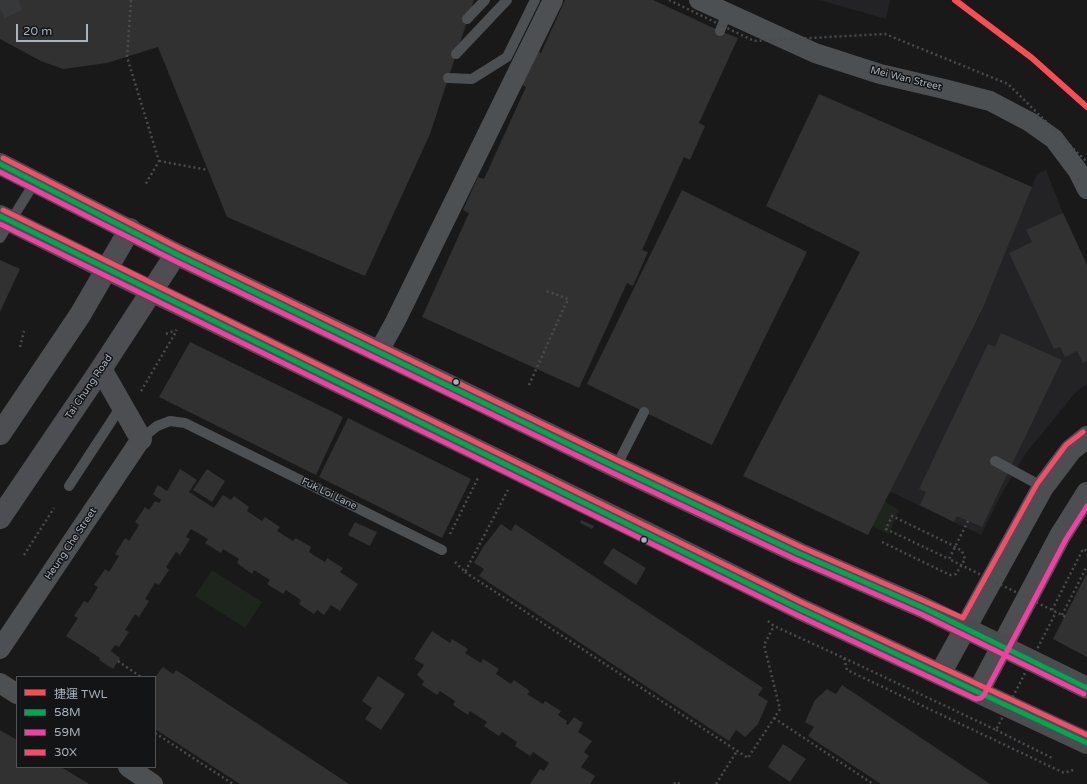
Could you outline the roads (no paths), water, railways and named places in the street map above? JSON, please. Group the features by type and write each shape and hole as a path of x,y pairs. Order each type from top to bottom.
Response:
{"main road":[{"path":"0,164 130,229 176,254 616,467 798,553 966,627 1087,688"},
{"path":"3,225 106,270 647,532 800,609 1087,742"},
{"path":"0,434 80,315 130,229"},
{"name":"Tai Chung Road","path":"0,518 101,369 176,254"},
{"path":"101,369 130,399 142,439"},
{"path":"940,674 1043,487 1071,450 1087,436"},
{"path":"978,692 1060,536 1087,493"}],"street":[{"path":"379,351 395,322 553,0"},
{"name":"Mei Wan Street","path":"699,0 723,22 880,74 990,101 1030,122 1054,139 1078,171 1087,189"},
{"name":"Heung Che Street","path":"0,649 142,439"},
{"path":"0,683 16,693"},
{"path":"129,768 153,784"}],"lane":[{"path":"467,19 485,0"},
{"path":"456,54 507,0"},
{"path":"448,78 472,79 507,57 535,0"},
{"path":"3,225 35,182"},
{"path":"69,486 130,399"},
{"path":"616,467 644,412"},
{"name":"Fuk Loi Lane","path":"142,439 157,426 163,423 170,421 185,423 442,550"},
{"path":"995,461 1043,487"}],"tunnel":[{"path":"0,8 18,0"}],"metro line":[{"name":"TWL","path":"955,0 1032,58 1087,107"}]}
